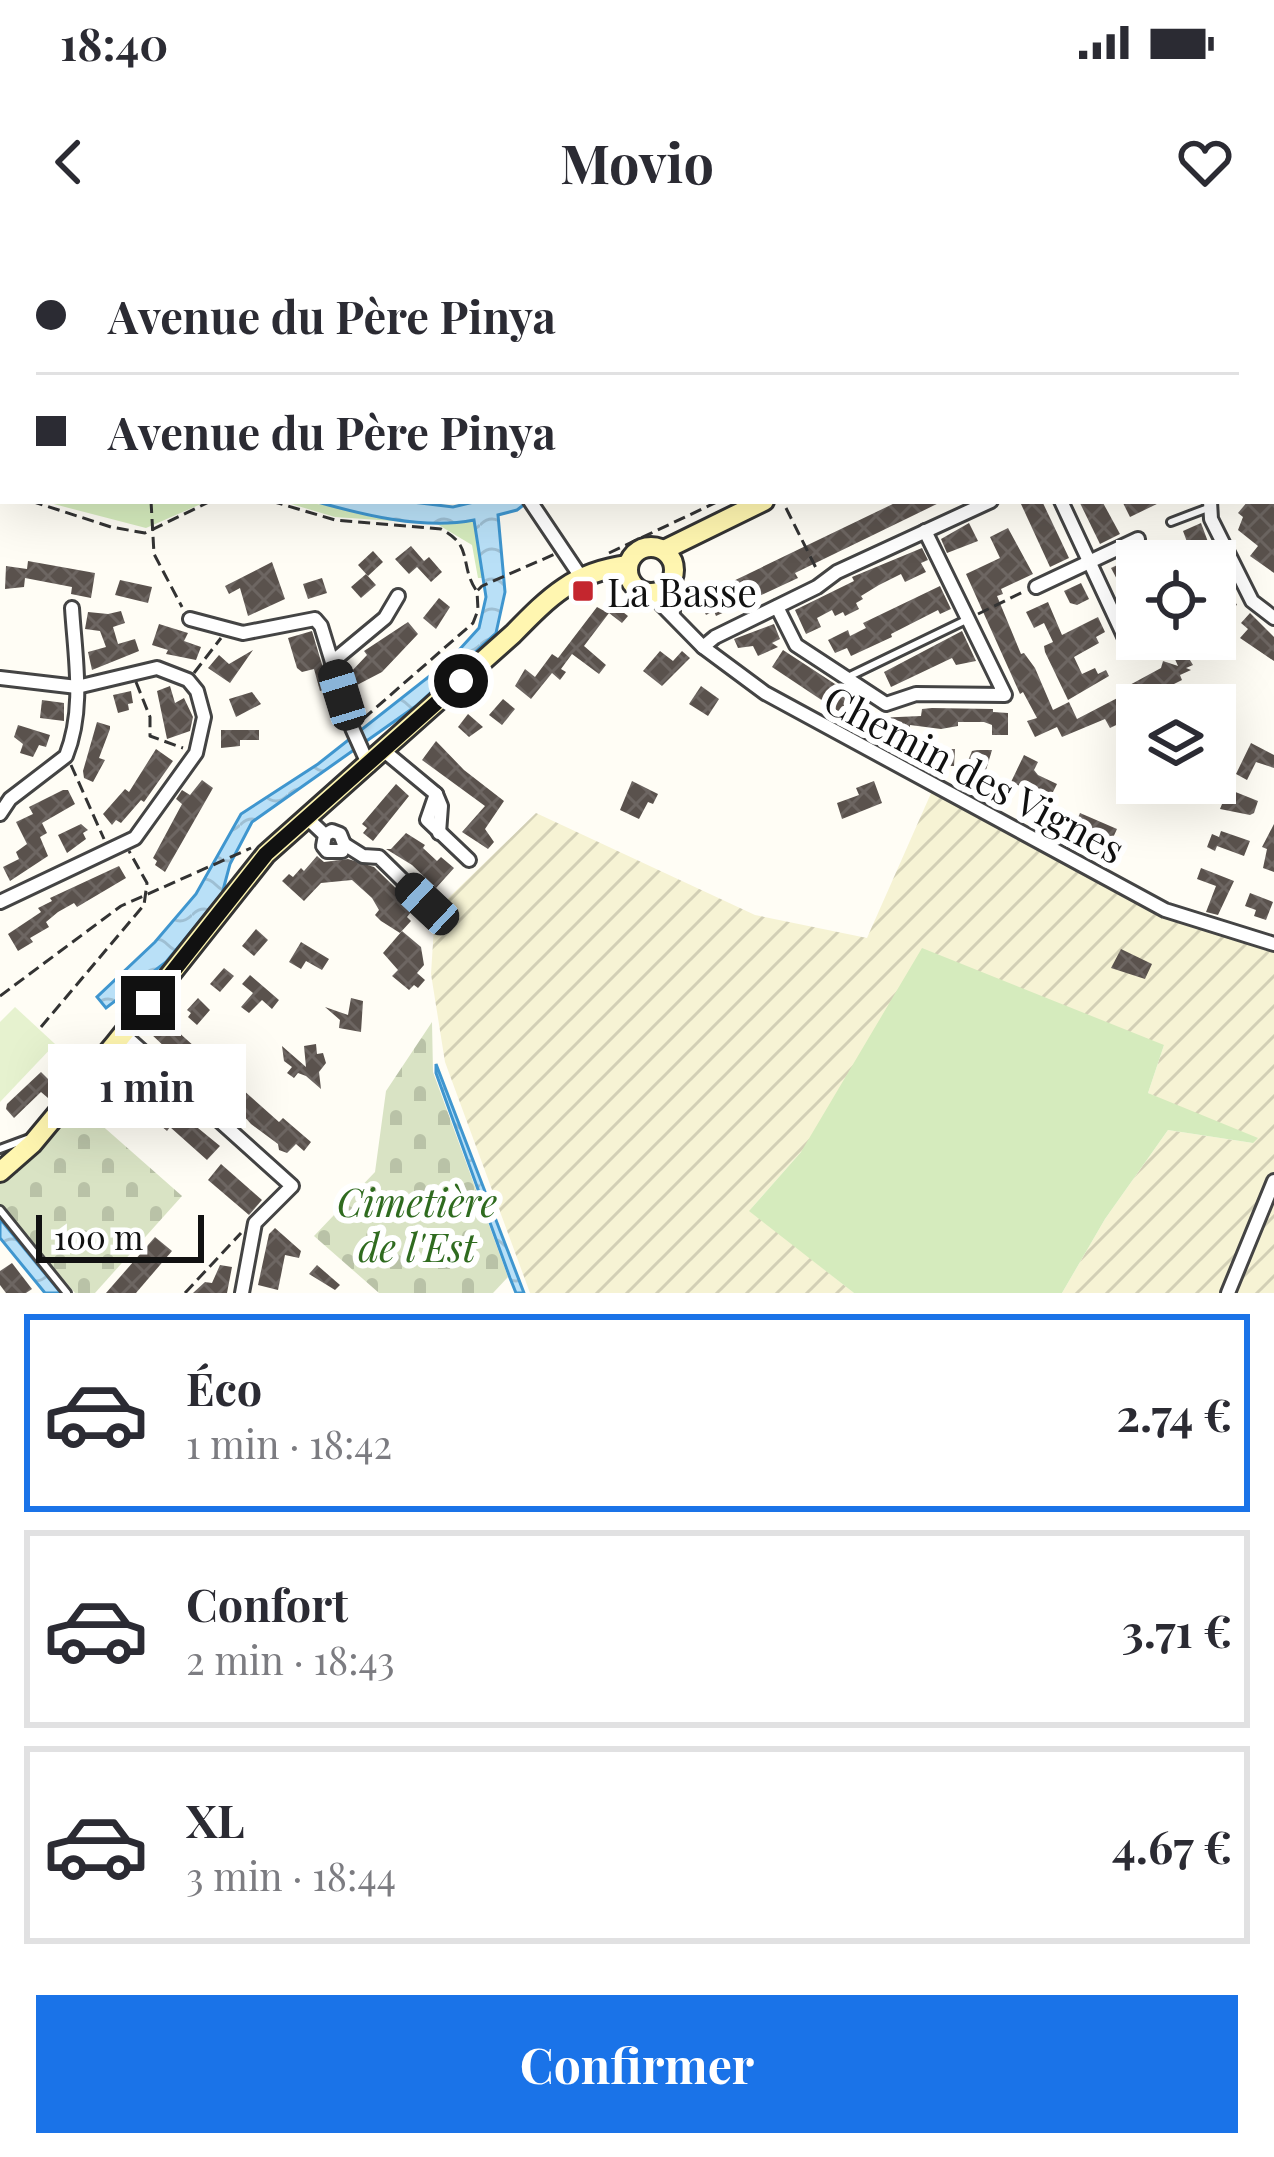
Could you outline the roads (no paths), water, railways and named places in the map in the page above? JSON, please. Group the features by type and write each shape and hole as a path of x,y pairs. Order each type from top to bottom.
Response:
{"main road":[{"path":"668,555 721,511 751,504"},
{"path":"630,573 642,548 668,555"},
{"path":"630,573 650,593 671,583 675,571 668,555"},
{"path":"0,1160 34,1134 124,1034 266,854 315,826 375,759 513,634 583,580 630,573"},
{"path":"0,1172 21,1156 34,1134"}],"street":[{"path":"532,504 583,580"},
{"path":"704,646 837,572 984,504"},
{"path":"1061,504 1116,619"},
{"path":"1209,504 1252,601 1274,618"},
{"path":"777,607 796,645 886,704 916,694 1005,695 926,531"},
{"path":"1036,586 1138,539"},
{"path":"671,583 673,612"},
{"name":"Chemin des Vignes","path":"650,593 704,646 765,693 1165,910 1274,944"},
{"path":"332,662 385,618 398,596"},
{"path":"0,814 10,799 66,756 75,729 77,687 72,608"},
{"path":"190,619 243,634 315,619 352,728 375,759 436,794 427,820 469,860"},
{"path":"0,678 77,687 158,668 188,680 197,691 204,717 196,753 135,838 1,900"},
{"path":"315,826 340,834 344,844 363,856 379,857 427,904"},
{"path":"124,1034 292,1186 255,1223 242,1293"},
{"path":"1228,1293 1274,1181"}],"lane":[{"path":"629,240 639,240"},
{"path":"1171,522 1209,504"},
{"path":"844,679 969,619"},
{"path":"0,1149 34,1134"},
{"path":"0,1210 67,1293"}],"water":[{"path":"326,504 525,504 498,515 505,592 496,633 416,706 252,822 230,864 222,894 166,962 106,1008 97,997 155,942 196,894 241,814 318,764 450,660 479,628 486,597 474,520 414,522"},
{"path":"436,1064 524,1293 516,1293 510,1278"},
{"path":"0,1219 61,1293 45,1293 0,1238"}],"place":[{"name":"La Basse","path":"583,591"}],"park label":[{"name":"Cimetière de l'Est","path":"417,1224"}]}
